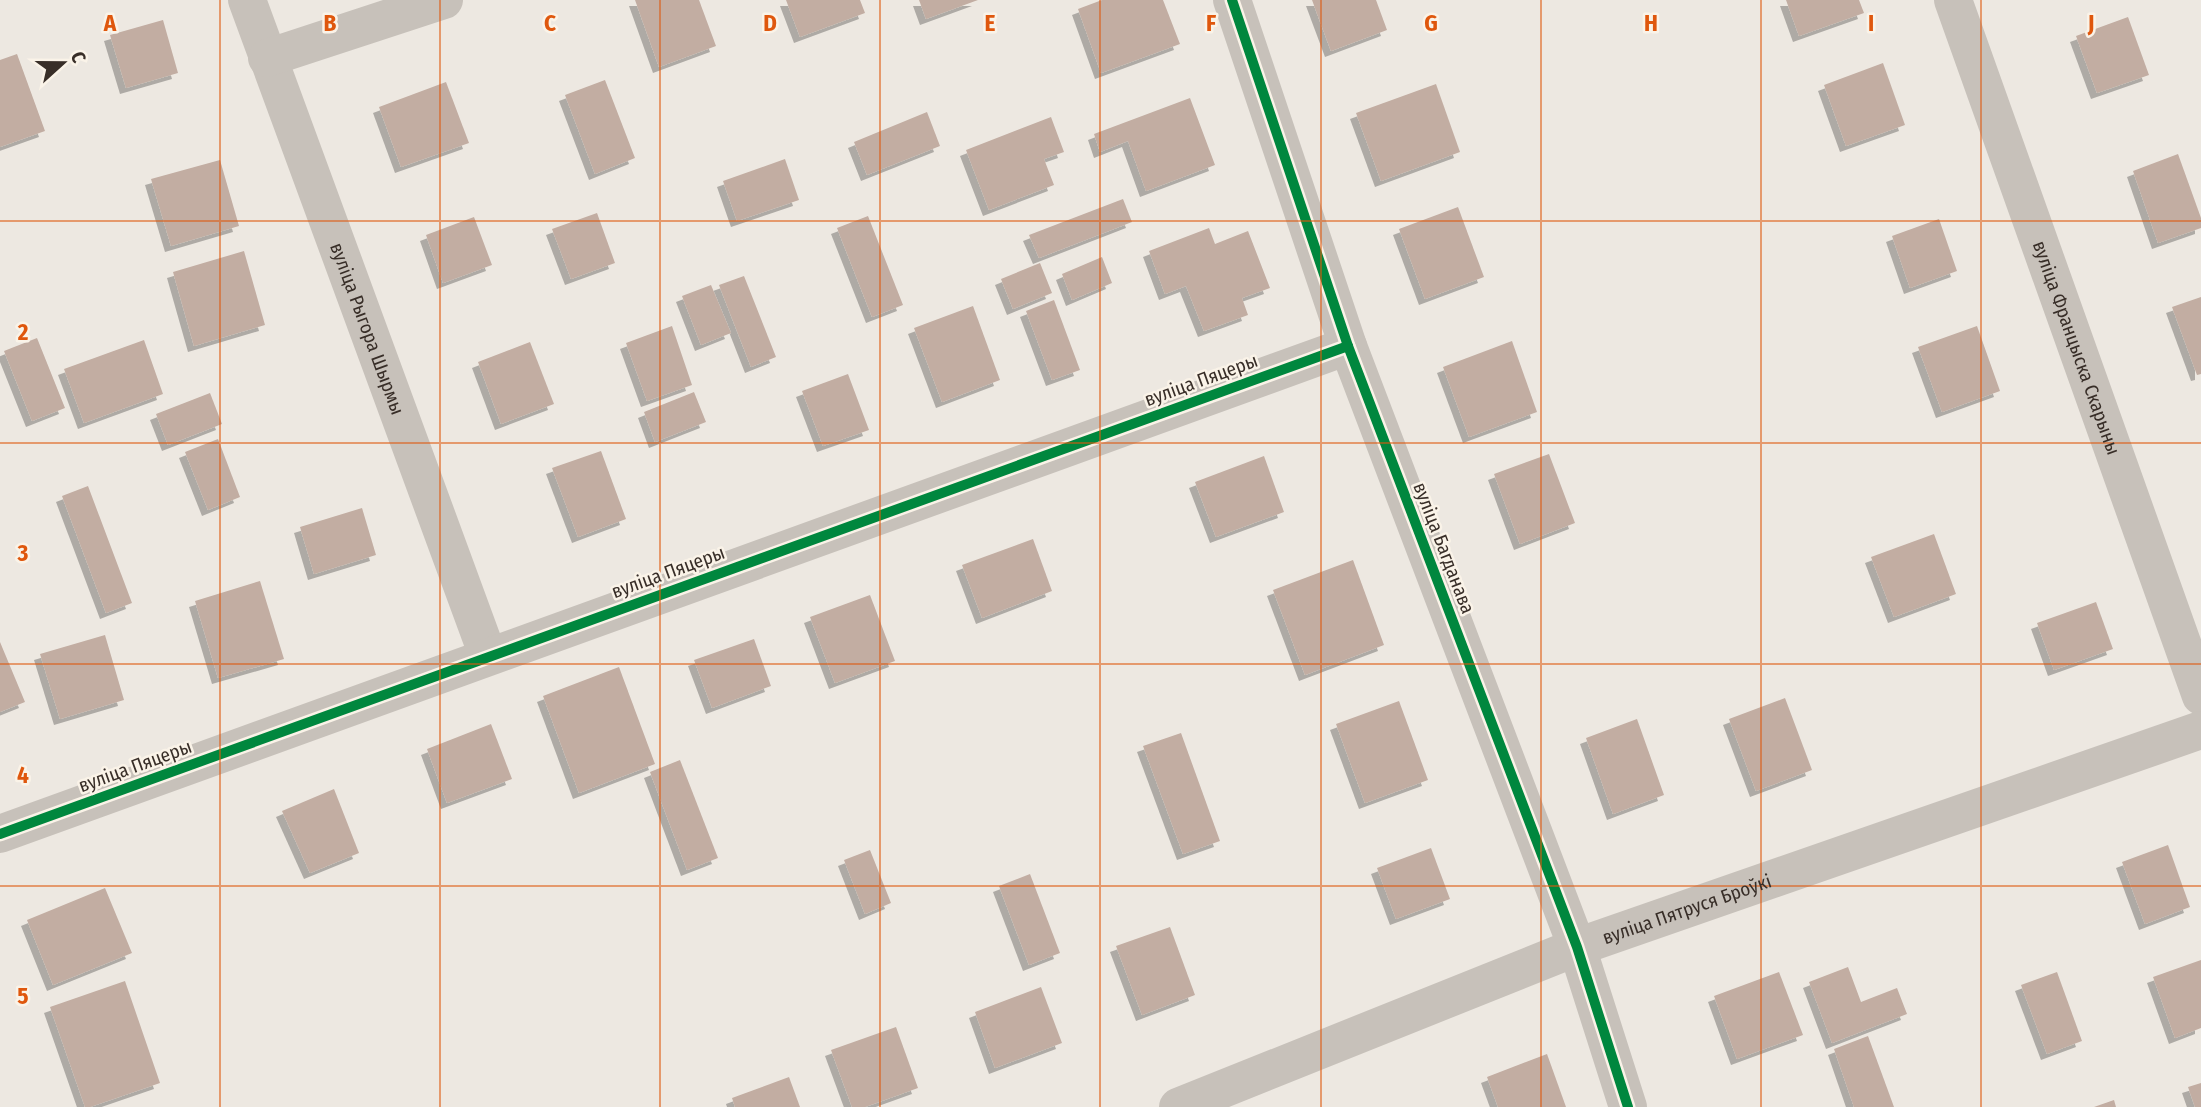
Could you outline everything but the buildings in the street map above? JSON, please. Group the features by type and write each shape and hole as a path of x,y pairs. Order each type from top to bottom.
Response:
{"street":[{"name":"вуліца Рыгора Шырмы","path":"247,0 488,656"},
{"path":"267,58 444,0"},
{"name":"вуліца Багданава","path":"1232,0 1349,346 1577,947 1628,1107"},
{"name":"вуліца Францыска Скарыны","path":"1953,0 2201,696"},
{"name":"вуліца Пяцеры","path":"0,834 1349,346"},
{"name":"вуліца Пятруся Броўкі","path":"1178,1107 1577,947 2201,730"}],"cycle path":[{"path":"1232,0 1348,346 1577,947 1628,1107"},
{"path":"0,834 1348,346"}]}
